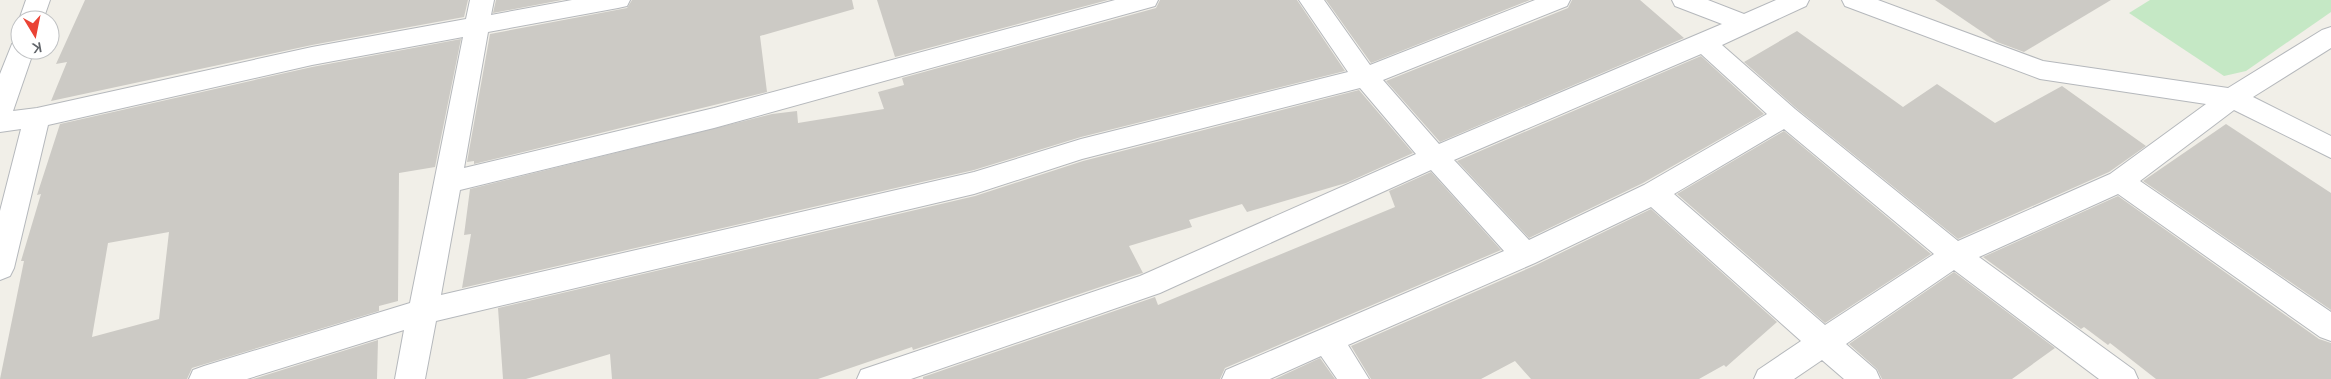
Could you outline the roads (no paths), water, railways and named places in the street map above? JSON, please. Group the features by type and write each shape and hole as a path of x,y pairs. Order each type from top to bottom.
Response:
{"street":[{"path":"0,122 37,118 312,56 479,12 618,0"},
{"path":"448,182 714,118 1146,0"},
{"path":"1311,0 1366,78 1435,158 1525,255"},
{"path":"204,379 424,311 974,183 1082,148 1366,78 1558,0"},
{"path":"1684,0 1745,24"},
{"path":"872,379 1150,284 1435,158 1704,43 1797,0"},
{"path":"1854,0 2040,70 2232,98 2331,148"},
{"path":"410,379 479,12"},
{"path":"1769,379 1955,255 2120,181 2232,98 2331,36"},
{"path":"1704,43 1786,116 1955,255 2123,379"},
{"path":"0,111 18,60"},
{"path":"1237,379 1525,255 1654,193 1786,116"},
{"path":"0,268 37,118"},
{"path":"2120,181 2331,328"},
{"path":"1654,193 1822,344 1865,379"},
{"path":"1327,340 1354,379"}]}
